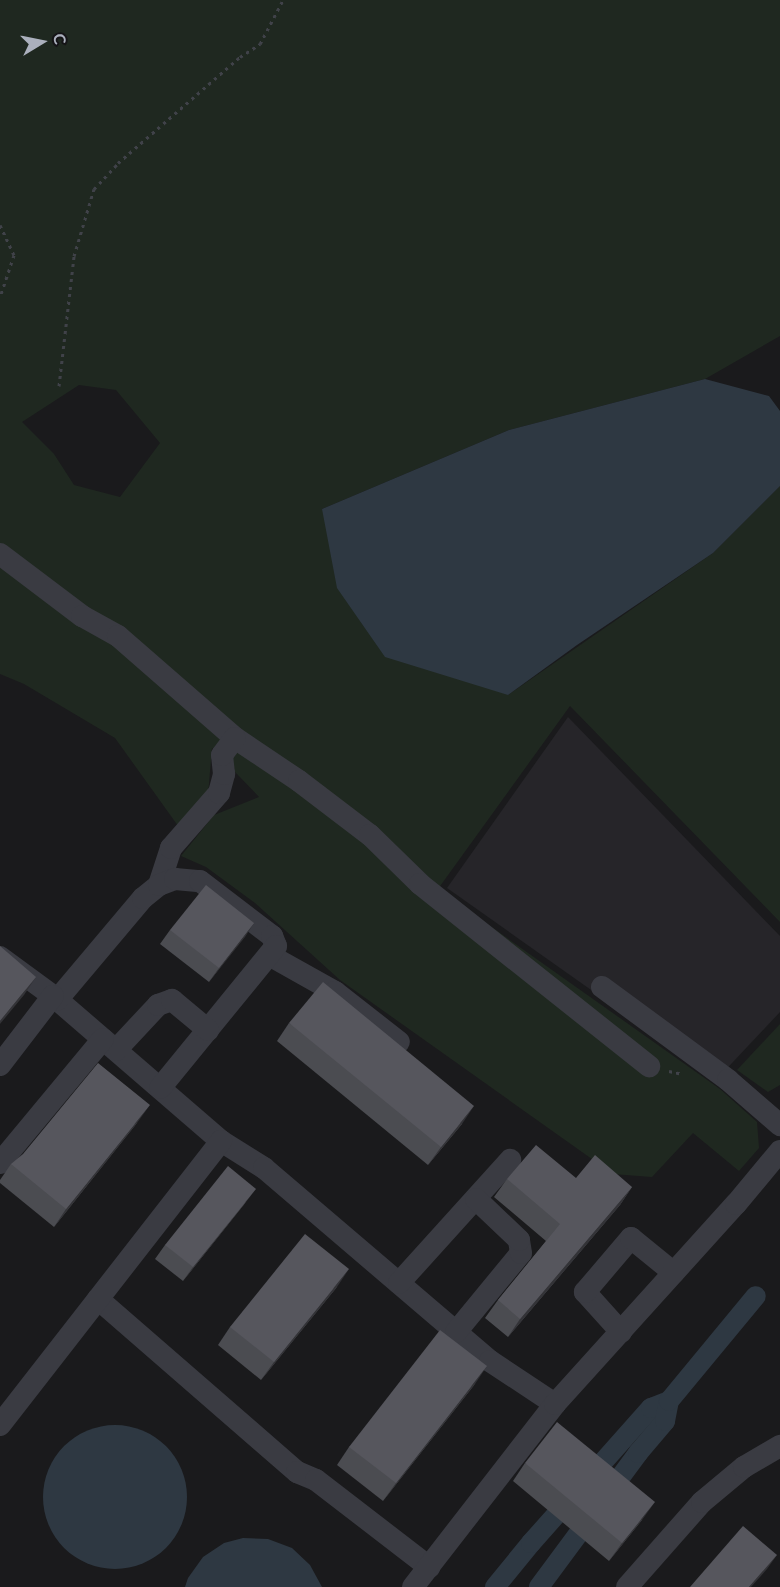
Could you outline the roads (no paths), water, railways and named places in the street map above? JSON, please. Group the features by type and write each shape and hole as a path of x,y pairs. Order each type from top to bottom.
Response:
{"street":[{"path":"0,554 82,616 118,636 234,738 299,781 370,836 420,884 650,1066"},
{"path":"159,885 171,848 219,794 224,774 222,755 234,738"},
{"path":"0,1065 142,898 159,885 175,879 200,881 272,936 276,946 160,1088"},
{"path":"269,955 335,992 399,1042"},
{"path":"0,957 55,998 221,1141 264,1168 490,1361 555,1404"},
{"path":"602,987 728,1080 780,1125"},
{"path":"0,1164 109,1044 159,1005 172,1000 208,1030"},
{"path":"0,1425 221,1141"},
{"path":"413,1587 555,1404 674,1273 780,1151"},
{"path":"399,1283 510,1160"},
{"path":"456,1332 521,1253 519,1240 476,1199"},
{"path":"621,1332 585,1292 631,1238 674,1273"},
{"path":"98,1299 297,1472 316,1480 429,1567"},
{"path":"627,1587 702,1502 744,1467 780,1446"}],"waterway":[{"path":"539,1587 638,1453 665,1421 669,1401 756,1296"},
{"path":"495,1587 651,1408 669,1401"}]}
